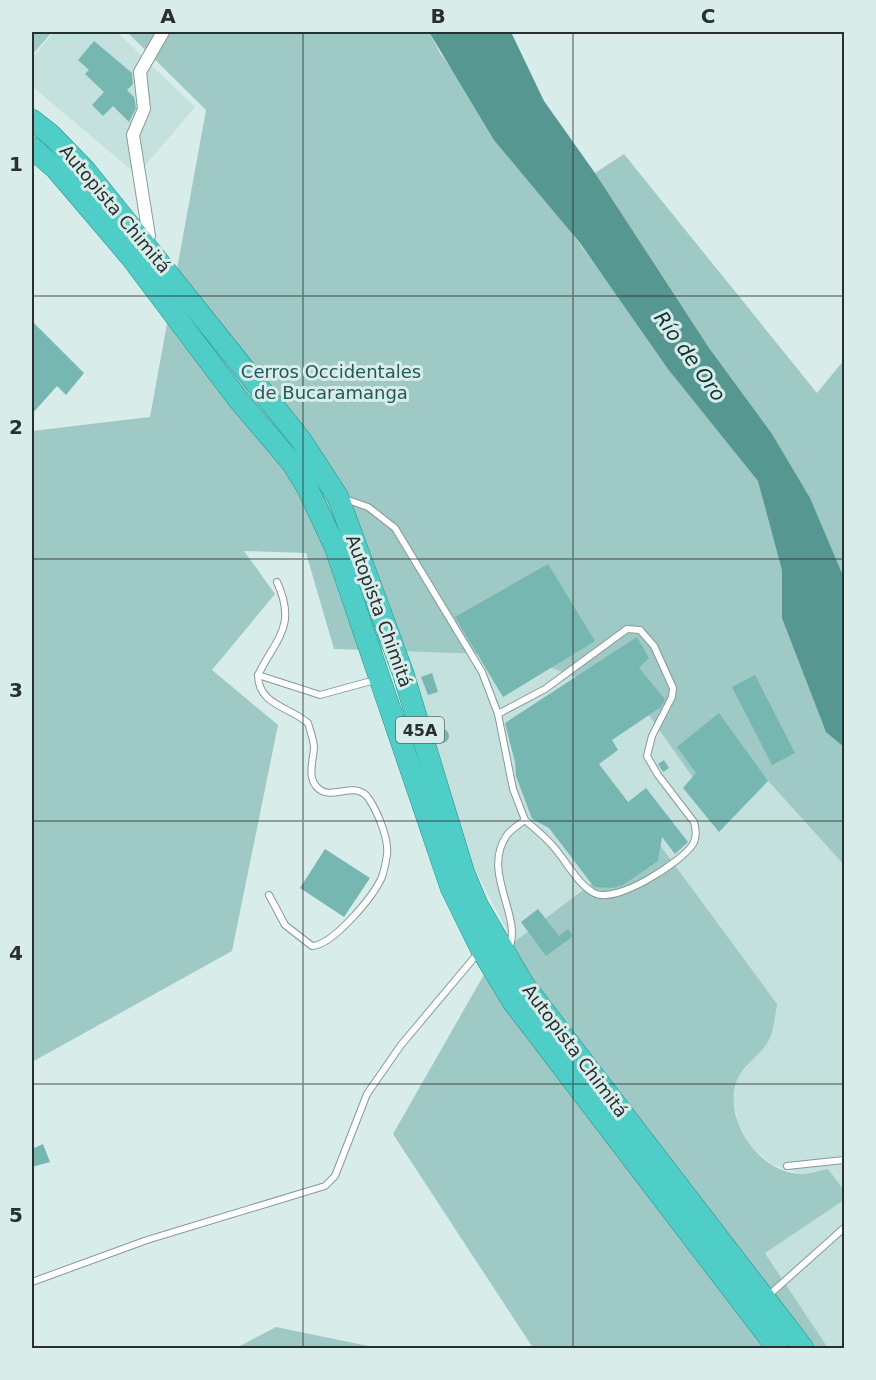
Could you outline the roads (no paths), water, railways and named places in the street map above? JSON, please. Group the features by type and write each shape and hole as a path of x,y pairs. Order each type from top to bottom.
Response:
{"highway":[{"name":"Autopista Chimitá","path":"32,120 51,135 86,171 146,244 301,440 338,497 403,672 460,864 478,906 524,985 803,1348"},
{"name":"Autopista Chimitá","path":"32,148 56,169 130,256 237,398 292,464 307,487 335,547 451,888 481,949 513,1002 777,1348"}],"street":[{"path":"146,244 149,236 133,135 144,109 140,72 163,32"}],"lane":[{"path":"338,497 368,507 395,528 482,672 498,714 513,789 525,820 553,845 583,884 596,894 614,896 625,892 686,852 694,842 696,830 694,822 658,776 647,756 652,736 672,697 673,688 654,646 640,630 627,629 545,689 498,714"},
{"path":"269,895 285,925 312,946 318,946 326,942 355,914 382,878 388,852 378,816 367,796 353,789 325,793 316,787 312,780 314,744 308,723 268,700 261,691 258,675 282,636 286,620 284,599 277,582"},
{"path":"258,675 320,695 379,678"},
{"path":"505,955 513,940 512,925 502,897 498,860 507,835 525,820"},
{"path":"32,1282 147,1240 325,1186 335,1176 367,1094 401,1045 481,949"},
{"path":"787,1166 844,1160"},
{"path":"764,1300 796,1268 844,1228"}],"water":[{"name":"Río de Oro","path":"429,32 511,32 544,101 595,173 709,348 772,434 810,498 844,578 844,747 826,732 782,618 782,570 758,481 668,369 580,243 494,140"}],"park label":[{"name":"Cerros Occidentales de Bucaramanga","path":"331,382"}]}
